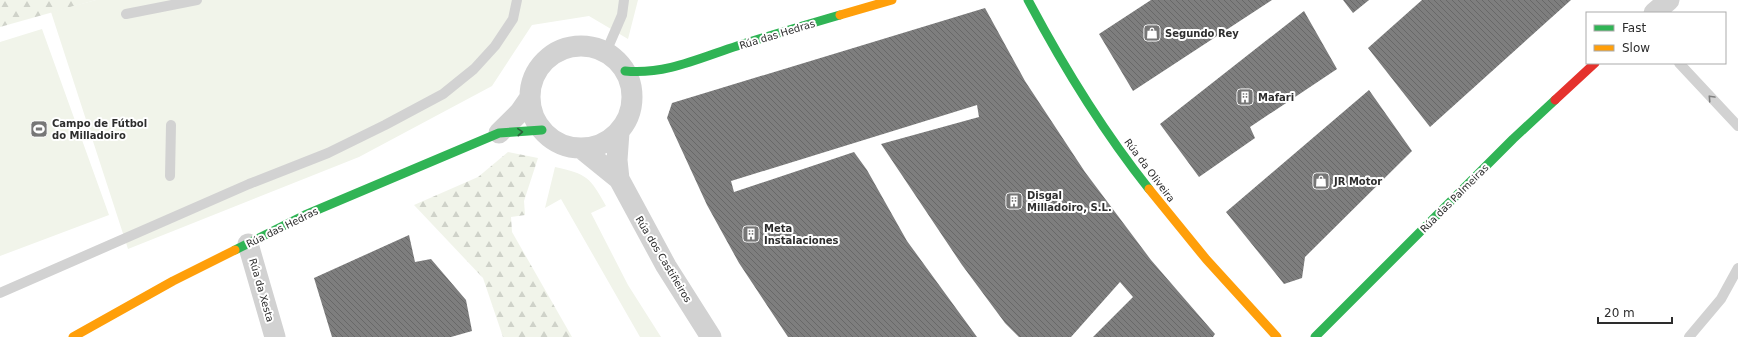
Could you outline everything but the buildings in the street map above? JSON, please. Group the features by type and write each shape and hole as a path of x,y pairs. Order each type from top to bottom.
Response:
{"street":[{"name":"Rúa das Hedras","path":"625,71 634,72 663,70 743,44 892,0"},
{"name":"Rúa da Oliveira","path":"1028,0 1048,40 1091,109 1141,179 1221,275 1277,337"},
{"path":"1655,12 1669,0"},
{"name":"Rúa das Hedras","path":"575,46 591,46 606,52 617,60 625,71 630,82 632,94 630,108 626,121 619,132 608,140 596,146 582,149 569,147 556,142 542,130 536,122 529,99 530,86 536,71 546,59 559,50 575,46"},
{"name":"Rúa das Palmeiras","path":"1315,337 1513,139 1594,64"},
{"name":"Rúa das Hedras","path":"630,108 648,82 663,70"},
{"name":"Rúa das Hedras","path":"499,133 520,112 529,99"},
{"name":"Rúa das Hedras","path":"73,337 173,281 306,215 499,133 542,130"},
{"name":"Rúa dos Castiñeiros","path":"619,132 617,160 619,179 666,266 711,337"},
{"name":"Rúa dos Castiñeiros","path":"582,149 619,179"},
{"name":"Rúa da Xesta","path":"248,244 275,337"}],"lane":[{"path":"126,14 197,0"},
{"path":"0,293 248,184 328,153 443,94 474,69 495,46 512,19 517,0"},
{"path":"606,52 622,15 624,0"},
{"path":"1680,64 1738,126"},
{"path":"170,176 171,125"},
{"path":"1689,337 1721,299 1738,268"}],"green space":[{"path":"0,0 96,0 0,27"},
{"path":"96,0 638,0 628,39 589,16 532,25 492,86 359,157 128,249 51,12"},
{"name":"Campo de Fútbol do Milladoiro","path":"42,29 109,215 0,256 0,42"},
{"path":"508,152 538,158 524,201 525,215 511,217 512,232 572,337 503,337 483,278 414,205 478,177"},
{"path":"555,167 581,175 586,178 596,189 606,206 591,213 628,285 661,337 640,337 561,199 545,208"}],"traffic: fast":[{"path":"1028,0 1055,49 1099,121 1149,189"},
{"path":"625,71 640,72 668,68 840,15"},
{"path":"1315,337 1513,139 1555,100"},
{"path":"235,250 305,215 499,133 542,130"}],"traffic: slow":[{"path":"840,15 892,0"},
{"path":"1149,189 1206,259 1277,337"},
{"path":"73,337 173,281 235,250"}],"traffic: jam":[{"path":"1555,100 1594,64"}],"place":[{"name":"Segundo Rey","path":"1152,33"},
{"name":"Mafari","path":"1245,97"},
{"name":"Campo de Fútbol do Milladoiro","path":"39,129"},
{"name":"JR Motor","path":"1321,181"},
{"name":"Disgal Milladoiro, S.L.","path":"1014,201"},
{"name":"Meta Instalaciones","path":"751,234"}]}
